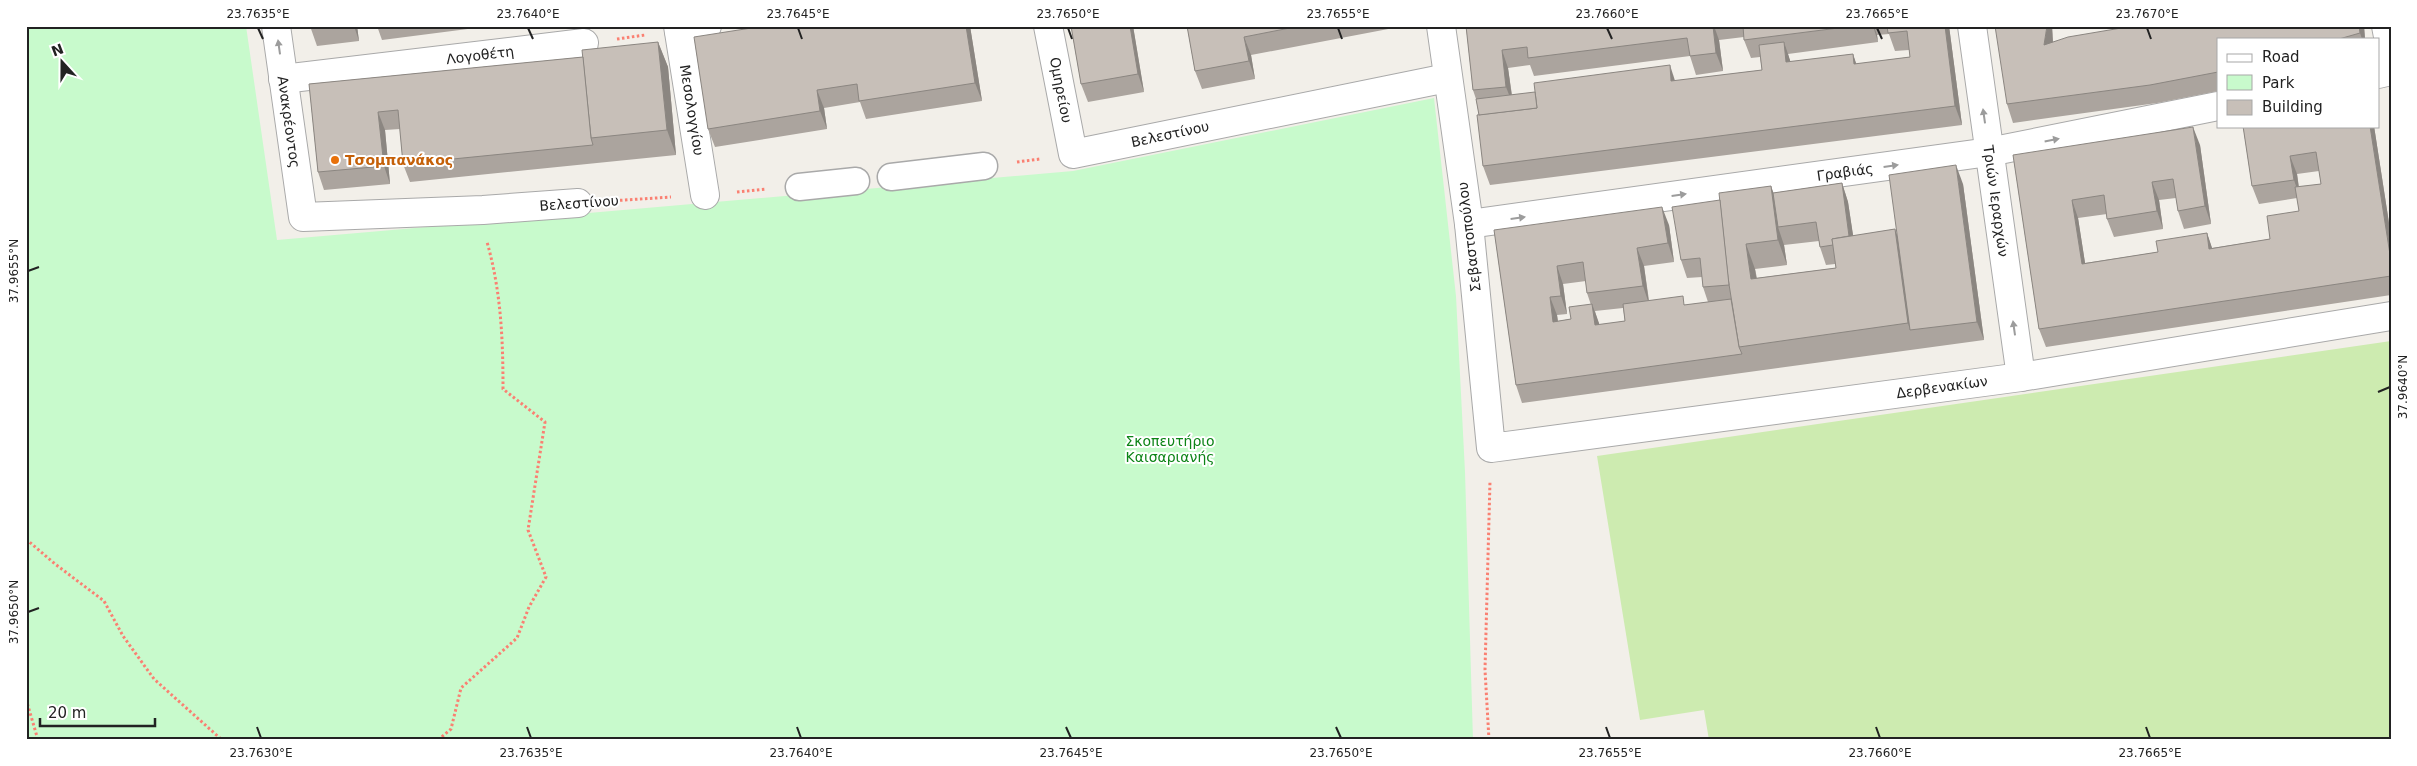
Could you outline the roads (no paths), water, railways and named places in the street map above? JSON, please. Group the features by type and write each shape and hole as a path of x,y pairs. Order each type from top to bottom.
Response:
{"street":[{"name":"Ανακρέοντος","path":"276,26 302,217"},
{"path":"679,29 707,26"},
{"name":"Ομηρείου","path":"1048,26 1073,154"},
{"name":"Σεβαστοπούλου","path":"1441,26 1469,224 1491,448"},
{"name":"Τριών Ιεραρχών","path":"1972,26 2021,377"},
{"path":"2386,26 2391,52"},
{"name":"Μεσολογγίου","path":"679,29 705,195"},
{"name":"Λογοθέτη","path":"283,79 584,43"},
{"name":"Βελεστίνου","path":"1073,154 1447,78"},
{"name":"Γραβιάς","path":"1469,224 1989,152 2217,106"},
{"path":"892,177 984,166"},
{"path":"799,186 856,180"},
{"name":"Βελεστίνου","path":"302,217 483,210 578,203"},
{"name":"Δερβενακίων","path":"1491,448 2021,377 2391,316"}],"place":[{"name":"Τσομπανάκος","path":"335,160"}],"park label":[{"name":"Σκοπευτήριο Καισαριανής","path":"1170,450"}]}
